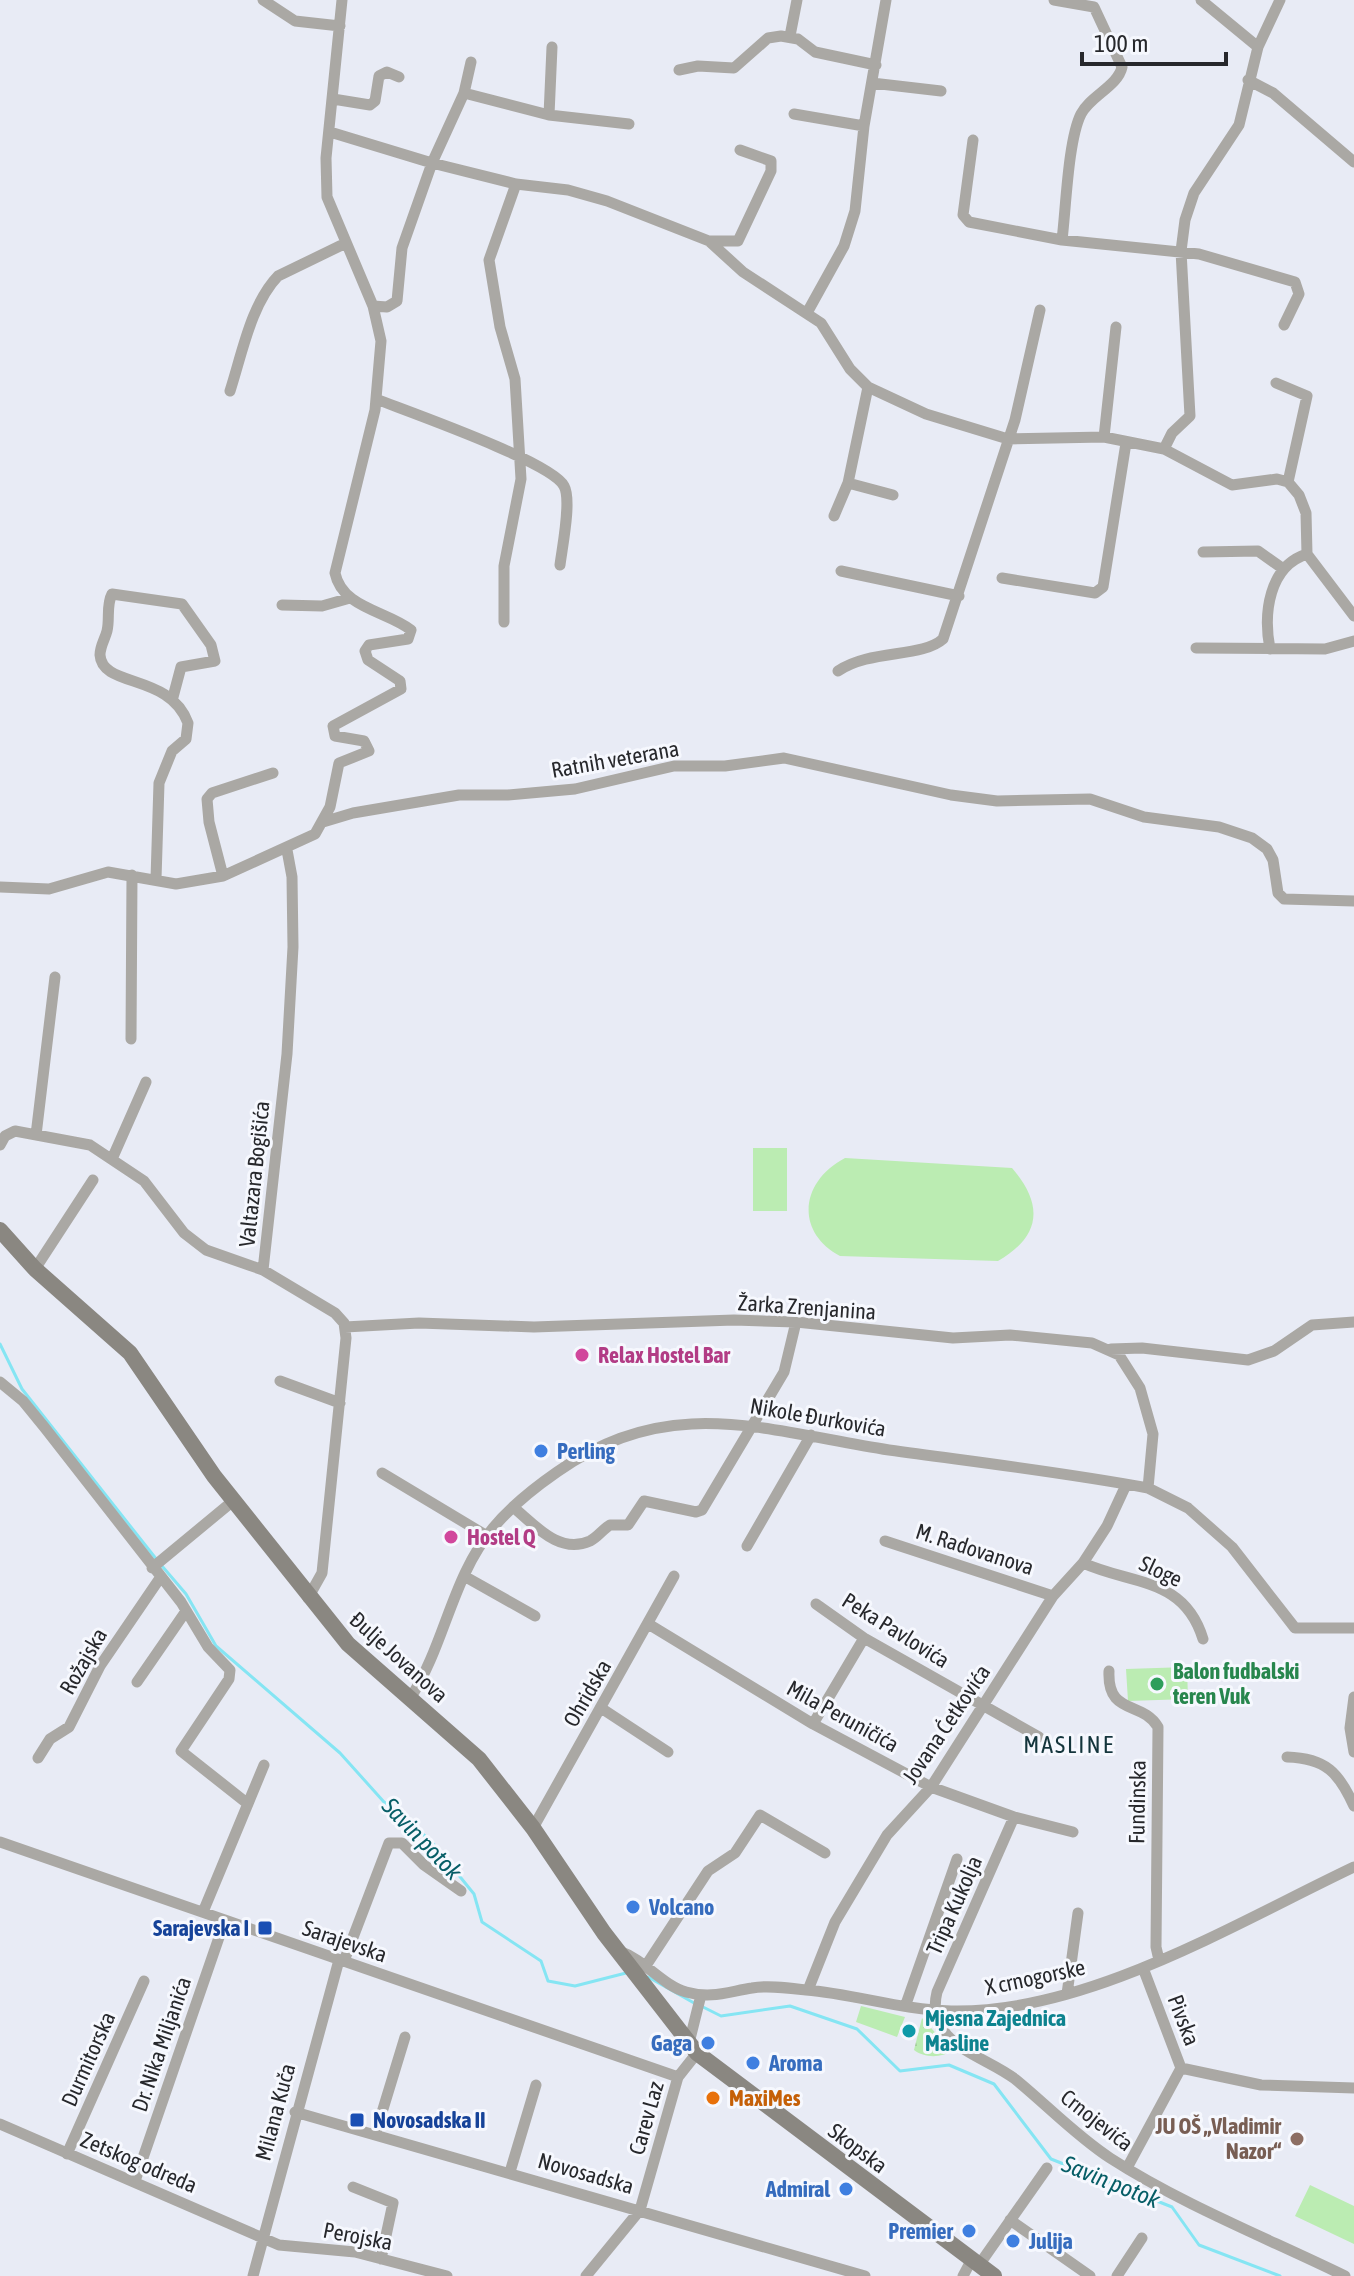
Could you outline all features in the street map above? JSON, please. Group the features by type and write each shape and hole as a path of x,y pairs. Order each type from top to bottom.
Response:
{"street":[{"path":"263,0 295,21 340,26"},
{"path":"323,822 330,807 336,767 342,761 364,756 369,748 364,741 337,738 332,732 333,726 394,695 402,686 367,659 366,649 408,639 412,633 409,628 350,598 338,583 335,567 376,399 381,333 373,306 327,197 342,0"},
{"path":"790,36 797,0"},
{"path":"808,311 844,246 855,211 864,126 886,0"},
{"path":"1054,0 1094,7 1122,67 1120,75 1091,99 1078,123 1062,240"},
{"path":"1201,0 1258,47"},
{"path":"1164,449 1172,433 1188,419 1190,409 1181,251 1185,220 1194,193 1239,125 1258,47 1280,0"},
{"path":"679,70 698,66 734,68 768,38 790,36 815,52 876,65"},
{"path":"549,115 552,47"},
{"path":"373,306 394,305 399,297 402,248 432,163 464,93 471,62"},
{"path":"333,99 370,105 375,101 379,76 387,72 399,77"},
{"path":"1248,80 1273,93 1354,162"},
{"path":"872,83 941,91"},
{"path":"464,93 549,115 629,124"},
{"path":"794,114 864,126"},
{"path":"330,132 516,184 568,190 607,201 709,241 743,272 808,311 821,323 850,369 868,387 915,410 1008,439 1104,437 1164,449 1232,485 1277,479 1288,482 1299,495 1306,513 1307,554 1352,609"},
{"path":"973,140 966,177 965,219 1010,232 1062,240 1181,251 1295,282 1299,294 1284,325"},
{"path":"709,241 738,241 771,171 771,161 740,150"},
{"path":"504,622 504,566 521,479 515,379 489,272 489,260 516,184"},
{"path":"230,391 248,342 253,315 264,293 278,276 346,243"},
{"path":"838,671 853,661 872,655 937,644 943,639 1008,439 1040,310"},
{"path":"1104,437 1116,327"},
{"path":"1276,383 1307,396 1288,482"},
{"path":"834,516 848,483 868,387"},
{"path":"376,399 518,455 522,461 543,466 565,487 560,565"},
{"path":"1002,578 1095,593 1103,587 1126,443"},
{"path":"848,483 893,495"},
{"path":"1203,552 1258,551 1282,568"},
{"path":"1270,649 1270,601 1282,568 1307,554"},
{"path":"841,571 959,596"},
{"path":"156,879 159,783 172,751 186,739 189,729 183,711 173,697 112,675 104,667 100,651 108,629 112,594 182,604 205,634 215,661 181,667 173,697"},
{"path":"282,605 322,606 350,598"},
{"path":"1196,648 1325,649 1354,641"},
{"name":"Ratnih veterana","path":"0,887 41,890 66,887 108,872 176,884 223,876 287,850 315,834 323,822 353,813 459,795 508,795 575,789 674,766 725,766 784,758 951,795 997,801 1090,799 1144,817 1219,827 1248,836 1267,849 1273,860 1278,893 1284,899 1354,901"},
{"path":"223,876 209,822 207,799 212,793 273,773"},
{"name":"Valtazara Bogišića","path":"287,850 293,912 290,1008 263,1270 335,1313 345,1327"},
{"path":"131,1039 132,875"},
{"path":"36,1135 55,977"},
{"path":"112,1159 146,1082"},
{"path":"0,1145 5,1136 15,1131 79,1141 144,1181 184,1233 206,1250 263,1270"},
{"path":"35,1269 93,1180"},
{"name":"Đulje Jovanova","path":"0,1230 35,1269 130,1353 233,1501 348,1644 479,1759 693,2048"},
{"name":"Žarka Zrenjanina","path":"345,1327 419,1323 534,1327 734,1320 796,1322 953,1338 1010,1335 1068,1339 1111,1349 1142,1348 1248,1360 1274,1351 1312,1325 1354,1322"},
{"path":"513,1507 549,1537 563,1544 577,1545 596,1537 606,1527 628,1525 644,1501 696,1512 702,1510 755,1425 788,1363 796,1322"},
{"path":"308,1598 322,1573 345,1327"},
{"path":"1111,1349 1137,1380 1149,1417 1153,1451 1148,1488"},
{"path":"280,1381 340,1403"},
{"path":"0,1382 23,1401 157,1564 160,1578 186,1611 208,1647 228,1667 230,1676 182,1749 182,1754 248,1804"},
{"name":"Nikole Đurkovića","path":"411,1697 423,1676 464,1576 487,1536 513,1507 581,1455 633,1432 676,1423 755,1425 1148,1488 1188,1508 1232,1547 1295,1628 1354,1628"},
{"path":"747,1546 811,1435"},
{"path":"382,1473 487,1536"},
{"name":"Jovana Ćetkovića","path":"808,1990 835,1922 887,1835 931,1787 1053,1596 1083,1563 1107,1526 1126,1485"},
{"path":"157,1564 233,1501"},
{"name":"M. Radovanova","path":"885,1541 1053,1596"},
{"name":"Sloge","path":"1083,1563 1165,1590 1193,1611 1203,1639"},
{"path":"464,1576 535,1616"},
{"name":"Ohridska","path":"533,1828 650,1625 674,1576"},
{"name":"Rožajska","path":"38,1758 50,1739 69,1727 100,1666 160,1578"},
{"name":"Peka Pavlovića","path":"816,1604 864,1638 1039,1737"},
{"path":"137,1682 186,1611"},
{"name":"Mila Peruničića","path":"650,1625 813,1724 931,1787 1014,1817 1073,1832"},
{"path":"813,1724 864,1638"},
{"name":"Fundinska","path":"1109,1671 1108,1688 1116,1700 1154,1721 1158,1727 1159,1960"},
{"path":"1354,1697 1350,1728 1354,1752"},
{"path":"601,1708 668,1752"},
{"path":"1287,1757 1306,1757 1338,1774 1354,1806"},
{"path":"203,1912 264,1765"},
{"path":"647,1964 708,1871 735,1853 760,1815 825,1853"},
{"name":"Tripa Kukolja","path":"935,2010 937,1992 1014,1817"},
{"name":"Sarajevska","path":"0,1842 678,2077"},
{"name":"Milana Kuča","path":"253,2276 295,2112 341,1960 389,1843 402,1843 424,1865 461,1891"},
{"path":"906,2004 957,1859"},
{"name":"X crnogorske","path":"700,1999 754,1987 808,1990 935,2010 992,2008 1067,1994 1143,1968 1354,1867"},
{"path":"1067,1994 1078,1913"},
{"name":"Dr. Nika Miljanića","path":"135,2181 225,1920"},
{"path":"623,1956 647,1964 681,1990 700,1999 693,2048"},
{"name":"Pivska","path":"1127,2168 1181,2068 1143,1968"},
{"name":"Durmitorska","path":"67,2154 144,1981"},
{"name":"Crnojevića","path":"935,2010 943,2030 953,2042 1013,2078 1084,2139 1127,2168 1345,2276"},
{"path":"376,2132 405,2037"},
{"name":"Carev Laz","path":"586,2276 640,2210 678,2077 693,2048"},
{"name":"Skopska","path":"693,2048 994,2276"},
{"path":"1181,2068 1261,2085 1354,2088"},
{"path":"510,2172 536,2085"},
{"name":"Novosadska","path":"295,2112 376,2132 865,2276"},
{"name":"Zetskog odreda","path":"0,2124 264,2236"},
{"path":"963,2276 1010,2220 1047,2168"},
{"path":"353,2187 393,2203 381,2259"},
{"path":"1010,2220 1090,2276"},
{"name":"Perojska","path":"264,2236 289,2247 326,2247 447,2276"},
{"path":"1117,2276 1142,2238"}],"green space":[{"path":"753,1148 787,1148 787,1211 753,1211"},
{"path":"845,1158 1012,1168 1033,1207 1030,1230 1023,1241 998,1261 840,1256 825,1246 815,1233 809,1206 819,1180"},
{"name":"Balon fudbalski teren Vuk","path":"1187,1667 1188,1699 1128,1701 1126,1669"},
{"path":"861,2006 905,2017 897,2037 856,2022"},
{"path":"922,2018 952,2051 933,2056 914,2050"},
{"path":"1310,2185 1354,2206 1354,2244 1295,2216"}],"waterway":[{"name":"Savin potok","path":"0,1344 22,1389 157,1560"},
{"name":"Savin potok","path":"162,1566 186,1594 216,1646 340,1753 384,1802 431,1841 474,1894 482,1922 541,1961 548,1981 575,1986 626,1973"},
{"name":"Savin potok","path":"648,1977 694,2003"},
{"name":"Savin potok","path":"701,2006 721,2016 790,2006 857,2029 900,2071 949,2065 994,2084 1051,2159 1172,2207 1199,2245 1280,2276"}],"place":[{"name":"Relax Hostel Bar","path":"582,1355"},
{"name":"Perling","path":"541,1451"},
{"name":"Hostel Q","path":"451,1537"},
{"name":"Balon fudbalski teren Vuk","path":"1157,1684"},
{"name":"Volcano","path":"633,1907"},
{"name":"Sarajevska I","path":"265,1928"},
{"name":"Mjesna Zajednica Masline","path":"909,2031"},
{"name":"Gaga","path":"708,2043"},
{"name":"Aroma","path":"753,2063"},
{"name":"MaxiMes","path":"713,2098"},
{"name":"Novosadska II","path":"357,2120"},
{"name":"JU OŠ „Vladimir Nazor“","path":"1297,2139"},
{"name":"Admiral","path":"846,2189"},
{"name":"Premier","path":"969,2231"},
{"name":"Julija","path":"1013,2241"}],"district":[{"name":"MASLINE","path":"1069,1745"}]}
